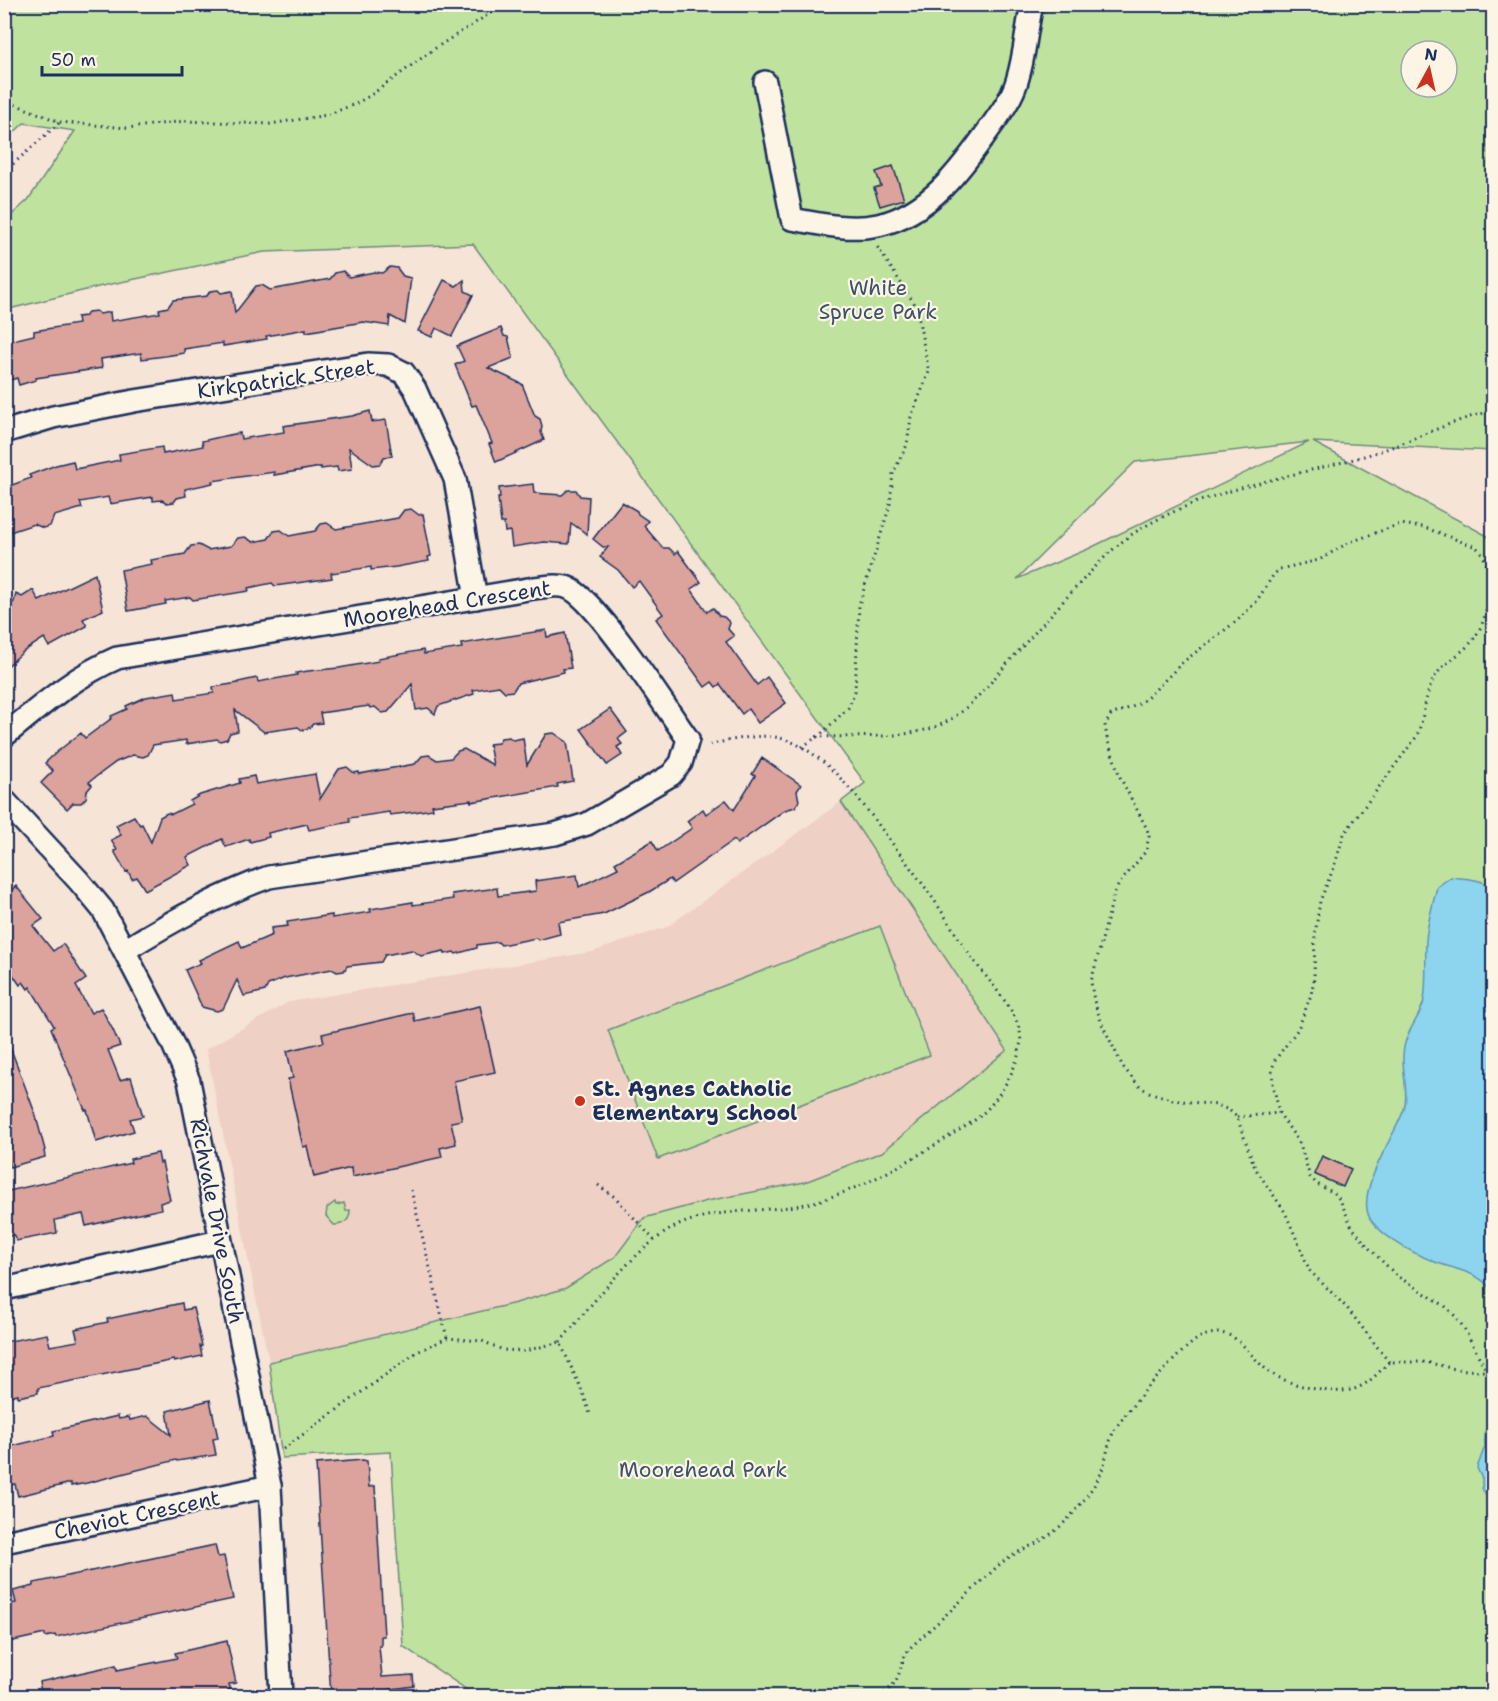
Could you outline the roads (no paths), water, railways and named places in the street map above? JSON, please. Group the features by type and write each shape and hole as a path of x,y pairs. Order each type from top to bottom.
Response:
{"street":[{"path":"765,82 792,219 825,226 879,225 909,214 942,189 970,156 1004,108 1017,82 1032,4"},
{"name":"Kirkpatrick Street","path":"4,432 53,417 134,401 368,364 388,365 404,373 415,389 455,479 476,598"},
{"name":"Moorehead Crescent","path":"4,736 70,682 117,658 556,586 568,587 580,595 621,644 688,738 681,763 671,776 587,824 555,834 269,877 242,886 154,932 125,950"},
{"name":"Richvale Drive South","path":"4,800 97,903 125,950 172,1042 189,1081 270,1486 281,1696"},
{"path":"4,1289 220,1241"},
{"name":"Cheviot Crescent","path":"4,1542 270,1486"}],"water":[{"path":"1451,877 1479,881 1493,889 1493,1293 1482,1280 1475,1276 1427,1259 1394,1241 1373,1223 1367,1212 1370,1183 1404,1109 1406,1090 1404,1047 1424,1000 1426,941 1437,887"},
{"path":"1493,1412 1494,1522 1488,1512 1488,1500 1477,1468 1485,1446 1484,1434"}],"place":[{"name":"St. Agnes Catholic Elementary School","path":"580,1101"}],"park label":[{"name":"White Spruce Park","path":"878,300"},
{"name":"Moorehead Park","path":"703,1470"}]}
